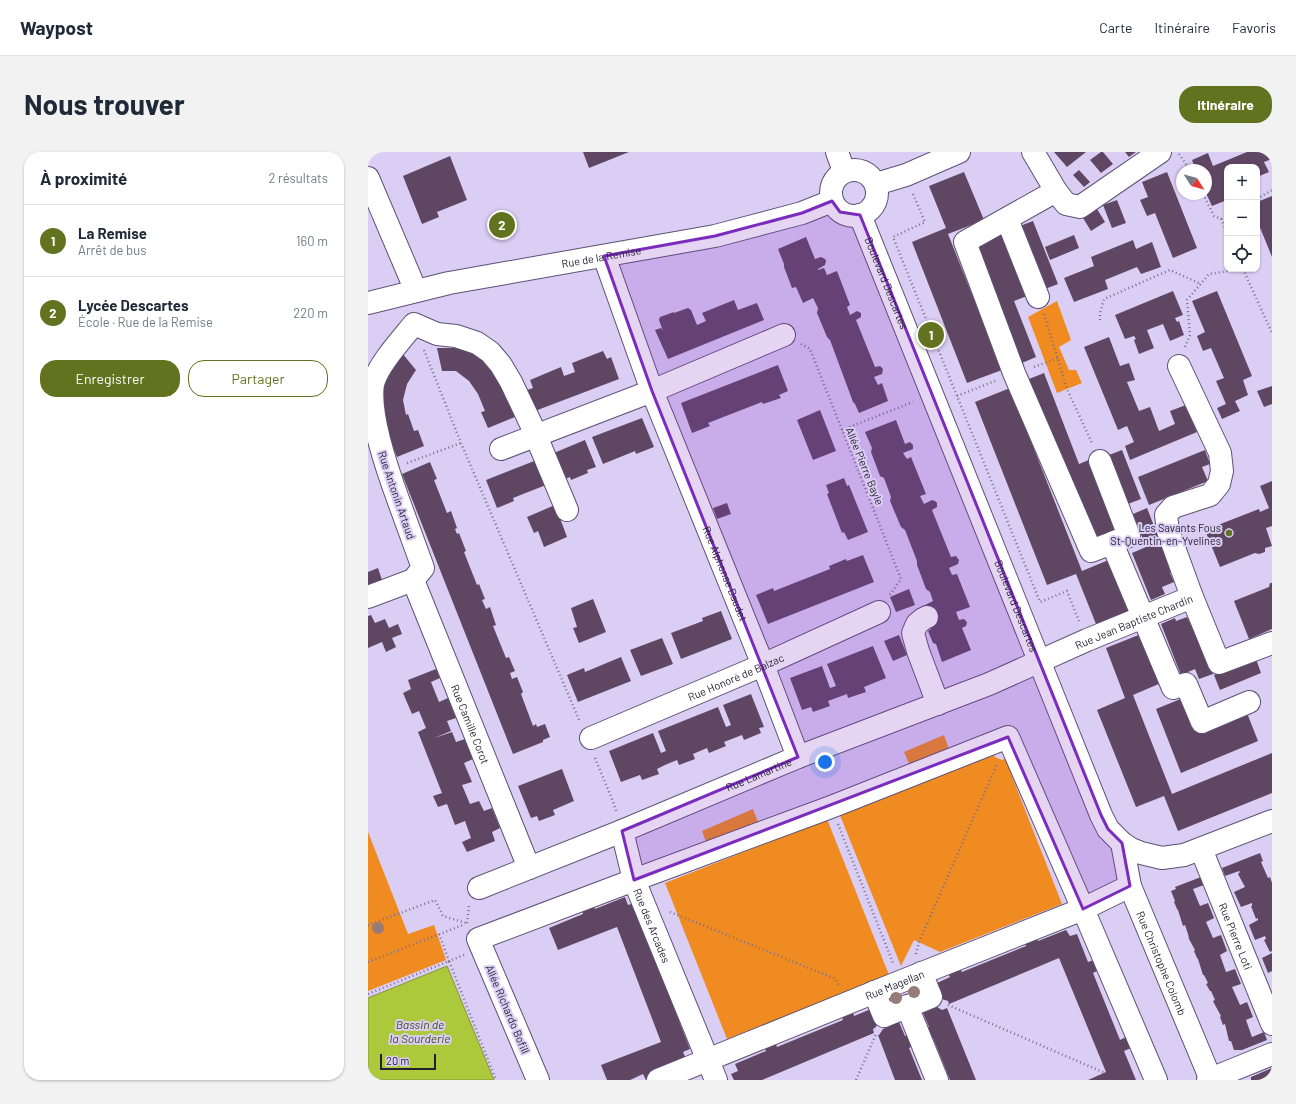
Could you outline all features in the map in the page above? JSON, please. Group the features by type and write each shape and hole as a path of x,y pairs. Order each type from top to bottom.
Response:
{"street":[{"path":"876,184 906,175 959,152"},
{"path":"1033,152 1056,191 1066,204 1080,207 1160,152"},
{"path":"841,162 852,169 867,173 876,184 878,192 873,207 860,215 847,215 840,212 832,201 831,187 838,175 841,162"},
{"path":"368,178 410,293 414,324 437,334 456,336 477,343 490,352 501,365 511,382 536,435 567,510"},
{"path":"1056,191 965,242 1014,373 1090,551 1129,536 1100,462"},
{"name":"Rue de la Remise","path":"368,303 449,282 715,236 802,213 832,201"},
{"name":"Boulevard Descartes","path":"860,215 1101,815 1108,829 1122,843 1131,849 1162,858 1184,855 1272,821"},
{"path":"1007,219 1038,297"},
{"name":"Rue Alphonse Daudet","path":"604,256 652,391 763,665 798,758"},
{"name":"Rue Antonin Artaud","path":"413,580 423,568 387,470 375,428 371,407 373,384 384,363 414,324"},
{"path":"501,449 652,391 784,335"},
{"name":"Rue Jean Baptiste Chardin","path":"1040,662 1086,640 1192,597 1168,531 1166,515 1173,507 1210,495 1219,484 1222,471 1220,453 1178,366"},
{"path":"1112,543 1173,688 1186,684 1202,722 1249,702"},
{"path":"368,597 413,580"},
{"name":"Rue Camille Corot","path":"413,580 529,868"},
{"path":"1192,597 1219,663 1272,643"},
{"name":"Rue Honoré de Balzac","path":"589,740 763,665 879,612"},
{"path":"927,618 917,624 913,633 918,651 938,704"},
{"name":"Rue Lamartine","path":"479,888 798,758 989,684 1023,668 1040,662"},
{"path":"622,831 634,880 831,807 1008,737 1156,1080"},
{"name":"Rue Christophe Colomb","path":"1122,843 1130,886 1210,1080"},
{"name":"Rue Pierre Loti","path":"1201,849 1272,1024"},
{"name":"Rue des Arcades","path":"472,931 634,880 716,1080"},
{"name":"Rue Magellan","path":"658,1080 846,1003 1083,909 1130,886"},
{"name":"Allée Richardo Bofill","path":"472,931 538,1080"},
{"path":"874,992 884,1016 931,998 910,978"},
{"path":"907,1006 937,1080"},
{"path":"1210,1080 1272,1054"}],"path":[{"path":"1178,152 1186,164"},
{"path":"906,175 925,222 893,237 1040,602 1067,590 1086,640"},
{"path":"1260,197 1272,190"},
{"path":"1205,200 1214,216 1221,219 1224,226"},
{"path":"1100,320 1100,313 1104,299 1170,270 1201,284"},
{"path":"1178,366 1190,335 1187,300 1209,274 1224,272"},
{"path":"1244,272 1272,333"},
{"path":"1038,297 1067,389 1100,462"},
{"path":"414,324 461,443 589,740 612,799 622,831"},
{"name":"Allée Pierre Bayle","path":"784,335 810,349 901,579 879,612"},
{"path":"957,396 1014,373 1058,358"},
{"path":"842,430 933,394"},
{"path":"387,470 461,443"},
{"path":"910,978 919,942 1008,737"},
{"path":"831,807 910,978"},
{"path":"472,931 470,901 479,888"},
{"path":"368,925 435,900 443,916 472,931"},
{"path":"643,901 836,979 846,1003"},
{"path":"368,962 439,934 472,931"},
{"path":"439,934 496,1080"},
{"path":"368,994 449,962"},
{"path":"931,998 1105,1073"},
{"path":"856,1080 884,1016"}],"highlighted area":[{"path":"832,201 840,212 860,215 1101,815 1108,829 1122,843 1130,886 1083,909 1008,737 634,880 622,831 798,757 652,391 604,256 715,236 802,213"}],"shaded area":[{"path":"1057,301 1071,340 1059,347 1069,370 1076,370 1082,383 1057,393 1028,317"},
{"path":"944,735 950,752 911,768 904,752"},
{"path":"992,751 995,757 1002,760 1009,757 1016,772 1011,774 1062,904 940,952 914,940 901,966 839,813"},
{"path":"753,809 759,825 708,847 702,831"},
{"path":"827,819 889,975 727,1039 665,883"},
{"path":"368,832 408,934 434,925 446,960 368,991"}],"water":[{"name":"Bassin de la Sourderie","path":"447,966 494,1080 368,1080 368,998"}],"building":[{"path":"583,152 629,152 589,168"},
{"path":"1054,152 1086,152 1067,167"},
{"path":"1103,152 1113,164 1101,173 1090,160"},
{"path":"1125,152 1136,152 1129,157"},
{"path":"1247,152 1272,152 1272,159 1264,162 1269,172 1260,176 1260,164 1224,164 1224,201 1212,206 1209,200 1212,200 1212,164 1194,164 1192,160 1208,153 1213,166"},
{"path":"450,156 467,200 437,212 439,217 422,224 403,176"},
{"path":"1079,170 1090,182 1084,187 1073,175"},
{"path":"964,172 984,220 948,234 1002,370 967,383 912,242 946,228 929,186"},
{"path":"1167,172 1176,195 1176,200 1178,200 1197,248 1173,258 1155,213 1147,216 1140,200 1148,197 1142,182"},
{"path":"1272,196 1272,257 1260,227 1260,201"},
{"path":"1117,200 1126,223 1112,228 1103,205"},
{"path":"1097,209 1105,222 1091,231 1083,218"},
{"path":"1033,221 1058,284 1045,289 1020,226"},
{"path":"1003,232 1027,296 1014,301 1036,357 1022,363 975,244"},
{"path":"1074,235 1079,248 1050,260 1045,247"},
{"path":"806,237 815,259 821,257 826,261 825,265 818,270 824,268 827,275 837,271 850,305 847,307 850,315 857,311 861,313 861,317 856,320 875,367 880,366 883,369 882,374 874,377 878,385 882,383 888,401 859,413 853,402 830,340 827,337 817,313 818,308 813,298 803,303 796,287 792,288 778,249"},
{"path":"1133,240 1136,249 1152,242 1161,267 1141,274 1137,267 1105,280 1108,289 1074,302 1064,278 1094,266 1091,257"},
{"path":"1173,291 1183,315 1175,318 1177,322 1179,321 1184,335 1170,341 1163,324 1147,330 1154,348 1139,354 1134,340 1136,339 1134,336 1125,339 1115,315"},
{"path":"1217,291 1252,376 1243,380 1248,395 1235,401 1240,411 1222,419 1217,408 1226,404 1216,381 1224,378 1211,348 1203,351 1197,336 1205,332 1192,301"},
{"path":"734,300 738,310 757,303 764,320 668,359 655,330 661,328 663,331 659,320 660,317 688,308 691,310 697,325 706,321 702,313"},
{"path":"1109,337 1120,366 1129,363 1135,380 1127,382 1139,411 1150,407 1159,431 1175,424 1170,411 1186,405 1197,432 1130,460 1125,446 1134,442 1127,426 1118,430 1084,347"},
{"path":"437,348 465,348 485,362 503,384 515,417 488,428 481,412 485,411 478,394 469,381 456,371 442,371"},
{"path":"603,351 607,359 611,357 619,379 535,411 527,390 533,388 530,380 561,367 564,376 575,372 572,363"},
{"path":"402,353 416,370 407,384 403,400 406,415 408,414 414,431 418,430 424,446 397,457 384,424 378,399 383,373"},
{"path":"778,365 788,391 779,395 781,398 763,404 762,402 708,423 710,426 692,433 681,403"},
{"path":"1044,373 1079,464 1091,459 1119,530 1091,540 1029,379"},
{"path":"1272,386 1272,404 1264,407 1257,391"},
{"path":"1010,388 1082,571 1111,559 1131,611 1096,624 1076,574 1047,585 975,402"},
{"path":"820,410 836,451 813,460 797,420"},
{"path":"642,418 654,447 636,454 635,451 603,464 592,437"},
{"path":"896,420 905,444 910,442 913,445 913,449 903,453 907,459 911,457 926,494 920,496 924,504 932,500 937,503 937,507 932,510 951,557 956,556 959,560 958,564 949,568 952,575 957,574 970,607 956,612 959,620 964,619 967,622 966,626 962,628 971,650 942,662 936,644 933,643 928,631 931,629 923,606 933,601 930,592 926,589 905,530 901,527 890,501 891,497 884,478 880,476 871,452 872,448 865,432"},
{"path":"585,440 596,467 587,470 588,473 571,480 570,477 560,481 549,455"},
{"path":"1122,450 1141,499 1128,504 1109,455"},
{"path":"1205,450 1210,464 1202,467 1208,481 1149,505 1138,477"},
{"path":"542,458 551,483 513,498 514,501 497,508 486,480"},
{"path":"430,462 437,479 434,480 447,513 451,511 457,528 455,529 457,534 459,533 466,551 464,552 477,585 479,584 485,599 482,600 486,609 490,607 496,625 493,626 506,658 509,657 515,671 510,673 512,679 517,677 523,692 521,694 533,726 536,724 537,727 545,724 550,737 543,740 543,742 513,754 402,474"},
{"path":"844,478 847,486 849,485 868,532 848,540 844,532 842,533 827,494 829,493 826,485"},
{"path":"1272,481 1272,526 1266,528 1272,546 1265,548 1265,552 1259,554 1255,553 1220,567 1205,530 1259,509 1260,512 1269,508 1260,486"},
{"path":"727,503 731,514 717,519 713,508"},
{"path":"555,505 567,537 544,547 538,531 534,533 527,517"},
{"path":"1147,508 1172,572 1170,573 1174,582 1162,587 1165,594 1151,600 1132,553 1146,547 1133,514"},
{"path":"863,555 874,582 768,624 756,595 773,588 774,591 830,569 829,566 846,559 847,561"},
{"path":"378,568 382,580 368,585 368,572"},
{"path":"1270,583 1272,583 1272,629 1249,639 1234,601 1269,587"},
{"path":"909,589 915,605 896,612 890,597"},
{"path":"593,599 606,632 579,643 573,628 577,627 571,608"},
{"path":"721,611 732,639 681,659 671,633 703,621 702,618"},
{"path":"371,615 375,623 385,619 389,628 398,624 402,634 392,638 396,647 386,652 382,642 368,648 368,616"},
{"path":"1187,617 1192,627 1194,626 1213,674 1199,679 1195,669 1181,675 1161,624 1175,618 1176,621"},
{"path":"1141,634 1161,683 1133,695 1172,794 1272,753 1272,793 1178,831 1164,796 1136,807 1097,710 1125,698 1106,648"},
{"path":"899,635 907,655 893,661 884,641"},
{"path":"662,638 673,664 641,676 630,650"},
{"path":"873,646 886,678 864,687 866,692 848,698 847,694 828,701 830,706 813,712 811,707 802,710 790,678 822,666 830,688 836,686 827,664"},
{"path":"621,657 631,681 578,702 567,675 584,668 585,672"},
{"path":"1256,659 1261,673 1220,690 1214,675"},
{"path":"436,669 440,678 431,682 439,702 448,698 456,718 447,721 451,731 434,738 452,732 456,742 465,739 473,759 464,763 472,782 462,785 470,804 479,801 484,811 492,808 500,828 492,832 495,841 467,852 462,842 471,838 465,821 455,825 447,804 438,807 433,796 442,793 418,732 426,728 419,711 412,714 403,693 411,689 408,680"},
{"path":"751,694 764,727 759,728 761,733 744,740 742,735 724,742 726,746 709,753 707,748 693,754 695,759 679,765 677,760 657,769 659,774 642,780 640,775 621,782 609,751 653,733 661,753 666,751 658,731 718,707 726,727 731,725 723,705"},
{"path":"1183,698 1197,733 1247,713 1258,741 1181,773 1156,709"},
{"path":"562,769 574,801 553,810 555,815 539,821 537,816 531,818 518,786"},
{"path":"1260,853 1263,861 1261,862 1268,878 1270,877 1272,883 1272,951 1270,952 1264,940 1266,939 1265,936 1255,940 1249,925 1258,920 1258,918 1256,919 1251,906 1252,903 1241,907 1234,892 1245,887 1238,874 1240,872 1239,871 1225,876 1222,868"},
{"path":"1201,877 1204,885 1193,889 1200,906 1208,903 1214,918 1206,922 1213,938 1221,935 1227,951 1220,955 1226,972 1235,969 1241,984 1232,987 1240,1005 1247,1002 1253,1017 1246,1020 1252,1037 1264,1032 1267,1040 1242,1050 1234,1050 1231,1041 1229,1041 1225,1024 1223,1025 1221,1016 1213,1001 1215,1000 1206,984 1208,983 1203,975 1185,925 1183,926 1171,891 1176,889 1175,887"},
{"path":"625,897 628,905 634,903 675,1009 681,1007 685,1019 679,1021 690,1049 683,1052 686,1059 650,1080 646,1080 643,1074 630,1080 607,1080 601,1065 661,1042 617,927 558,950 549,928 583,914 581,908 592,903 595,909"},
{"path":"1066,930 1070,936 1077,934 1088,962 1094,960 1099,970 1093,973 1120,1040 1126,1037 1131,1048 1124,1051 1136,1080 1088,1080 1106,1072 1059,958 949,1004 948,1001 942,999 935,984 950,977 947,971 959,966 962,972 1026,946 1024,940 1036,935 1038,941"},
{"path":"1272,953 1272,971 1268,973 1262,958"},
{"path":"937,1007 942,1010 947,1008 976,1080 950,1080 933,1038 927,1041 922,1030 929,1027 923,1013"},
{"path":"852,1009 854,1016 871,1009 877,1024 873,1029 874,1033 762,1080 734,1080 731,1074 738,1071 735,1064 766,1051 763,1045 774,1040 777,1047 843,1020 841,1014"},
{"path":"899,1022 905,1036 911,1034 915,1045 909,1048 922,1080 895,1080 878,1035 883,1029"},
{"path":"1272,1068 1272,1077 1268,1080 1251,1080 1251,1077"}],"place":[{"name":"Lycée Descartes","path":"502,225"},
{"name":"La Remise","path":"931,335"},
{"name":"Les Savants Fous St-Quentin-en-Yvelines","path":"1229,533"}]}
